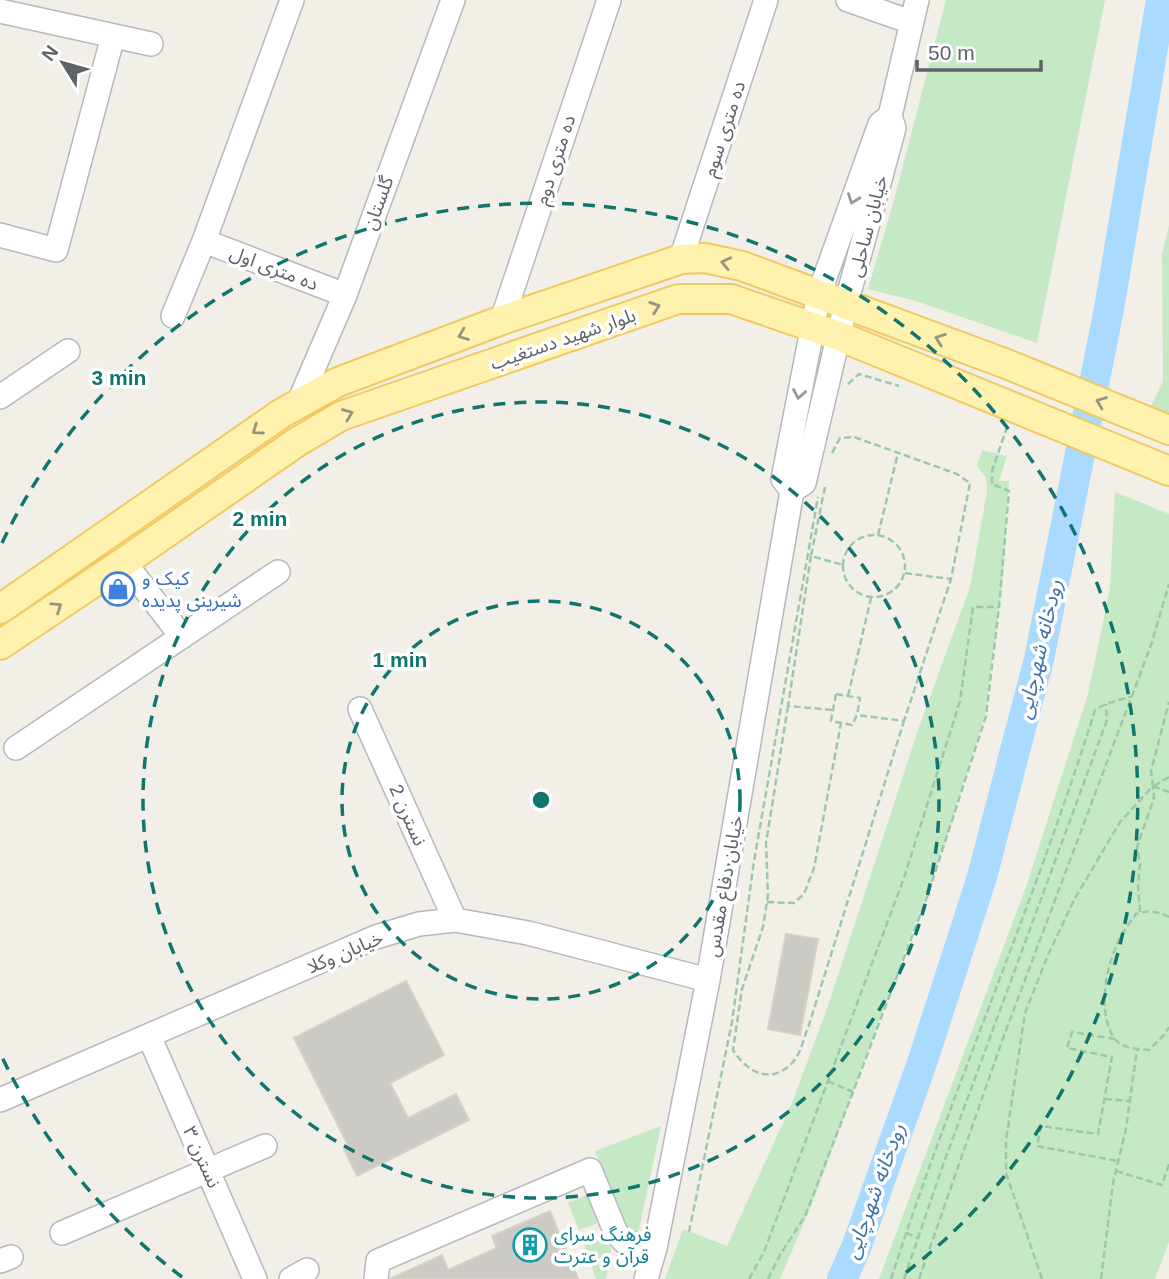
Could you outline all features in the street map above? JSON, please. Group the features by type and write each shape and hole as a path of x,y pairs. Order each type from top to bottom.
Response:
{"main road":[{"name":"بلوار شهید دستغیب","path":"0,609 298,404 338,382 502,320 681,259 705,258 742,266 1004,362 1167,429"},
{"name":"بلوار شهید دستغیب","path":"0,645 297,442 341,416 678,299 731,299 839,337 993,397 1160,467"}],"street":[{"path":"173,316 204,241 292,0"},
{"name":"گلستان","path":"298,404 345,295 453,0"},
{"name":"ده متری دوم","path":"502,320 609,0"},
{"name":"ده متری سوم","path":"681,259 766,0"},
{"path":"848,0 911,22"},
{"name":"خیابان ساحلی","path":"839,337 894,128 890,116 917,0"},
{"path":"0,10 152,44"},
{"path":"0,235 56,250 113,36"},
{"name":"خیابان ساحلی","path":"811,327 819,294 880,124 890,116"},
{"name":"ده متری اول","path":"204,241 345,295"},
{"name":"خیابان دفاع مقدس","path":"792,491 783,479 811,327"},
{"name":"خیابان دفاع مقدس","path":"646,1279 655,1248 708,980 792,491 804,482 839,337"},
{"path":"0,397 68,351"},
{"path":"124,562 182,637"},
{"path":"16,748 278,572"},
{"name":"نسترن 2","path":"360,709 455,920"},
{"name":"خیابان وکلا","path":"0,1100 376,937 419,924 455,920 528,933 708,980"},
{"name":"نسترن ۳","path":"149,1036 255,1279"},
{"path":"62,1233 265,1146"},
{"path":"376,1279 378,1261 590,1170 616,1233 625,1242 655,1248"}],"path":[{"path":"843,387 859,374 899,386"},
{"path":"768,1279 805,1216 927,897 986,716 1009,491 992,484 992,471 1008,424 1015,426"},
{"path":"689,1232 732,1022 754,861 779,710 823,481 766,843 769,870 767,902 763,927 742,989 733,1050 742,1064 760,1075 776,1073 794,1062 808,1025 951,579 970,483 957,474 854,437 840,438 831,456"},
{"path":"878,535 898,453"},
{"path":"878,535 896,544 905,563 905,573 896,589 889,594 871,598 854,590 843,574 842,565 850,545 858,539 878,535"},
{"path":"811,556 842,565"},
{"path":"905,573 951,579"},
{"path":"919,1279 1002,1041 1133,696 1169,584"},
{"path":"848,696 871,598"},
{"path":"749,1279 764,1252 904,878 960,702 973,607 999,607"},
{"path":"836,694 848,696 860,698 852,725 831,722 836,694"},
{"path":"891,1279 1068,793 1095,710 1133,696"},
{"path":"1140,913 1140,864 1137,847 1154,798 1150,771 1169,702"},
{"path":"904,1279 1107,720 1106,704"},
{"path":"788,706 833,710"},
{"path":"857,715 904,721"},
{"path":"767,902 794,903 804,894 814,868 841,723"},
{"path":"1042,1279 1006,1173 1006,1139 1025,1013 1074,900 1119,822 1153,786 1169,777"},
{"path":"1153,786 1169,792"},
{"path":"1068,793 1079,797"},
{"path":"1115,1039 1106,1015 1106,980 1116,946 1136,914 1157,912 1169,917"},
{"path":"1118,1161 1037,1146 1041,1126 1098,1134 1112,1057 1066,1048 1072,1032 1115,1039 1129,1049 1149,1050 1169,1027"},
{"path":"1101,1279 1137,1049"},
{"path":"828,1082 853,1092"},
{"path":"1104,1099 1130,1101"},
{"path":"1116,1171 1162,1185 1169,1164"},
{"path":"906,1233 918,1238"}],"green space":[{"path":"946,0 1105,0 1037,343 916,301 868,289"},
{"path":"1169,225 1169,415 1150,408 1163,381 1162,255"},
{"path":"982,450 1007,456 999,481 1009,481 1002,585 985,715 946,840 812,1204 780,1279 665,1279 683,1229 727,1246 792,1103 829,1003 917,733 970,587 987,491 986,477 977,466"},
{"path":"1115,492 1169,514 1169,1242 1155,1279 879,1279 1026,887 1088,694 1110,589"},
{"path":"661,1126 638,1234 627,1234 595,1151"},
{"path":"586,1195 596,1201 599,1217 596,1224 579,1230 568,1203"},
{"path":"593,1240 608,1242 611,1249 606,1279 596,1279 584,1244"}],"building":[{"path":"786,934 818,939 800,1035 768,1029"},
{"path":"406,981 444,1055 390,1083 408,1118 456,1094 469,1120 357,1176 344,1149 349,1147 294,1038"},
{"name":"فرهنگ سرای قرآن و عترت","path":"550,1211 578,1279 390,1279 442,1255 448,1270 497,1248 492,1236"}],"waterway":[{"name":"رودخانه شهرچایی","path":"842,1279 856,1248 922,1063 982,877 1039,659 1109,309 1161,0"}],"place":[{"name":"کیک و شیرینی پدیده","path":"118,589"},
{"name":"فرهنگ سرای قرآن و عترت","path":"530,1245"}]}
